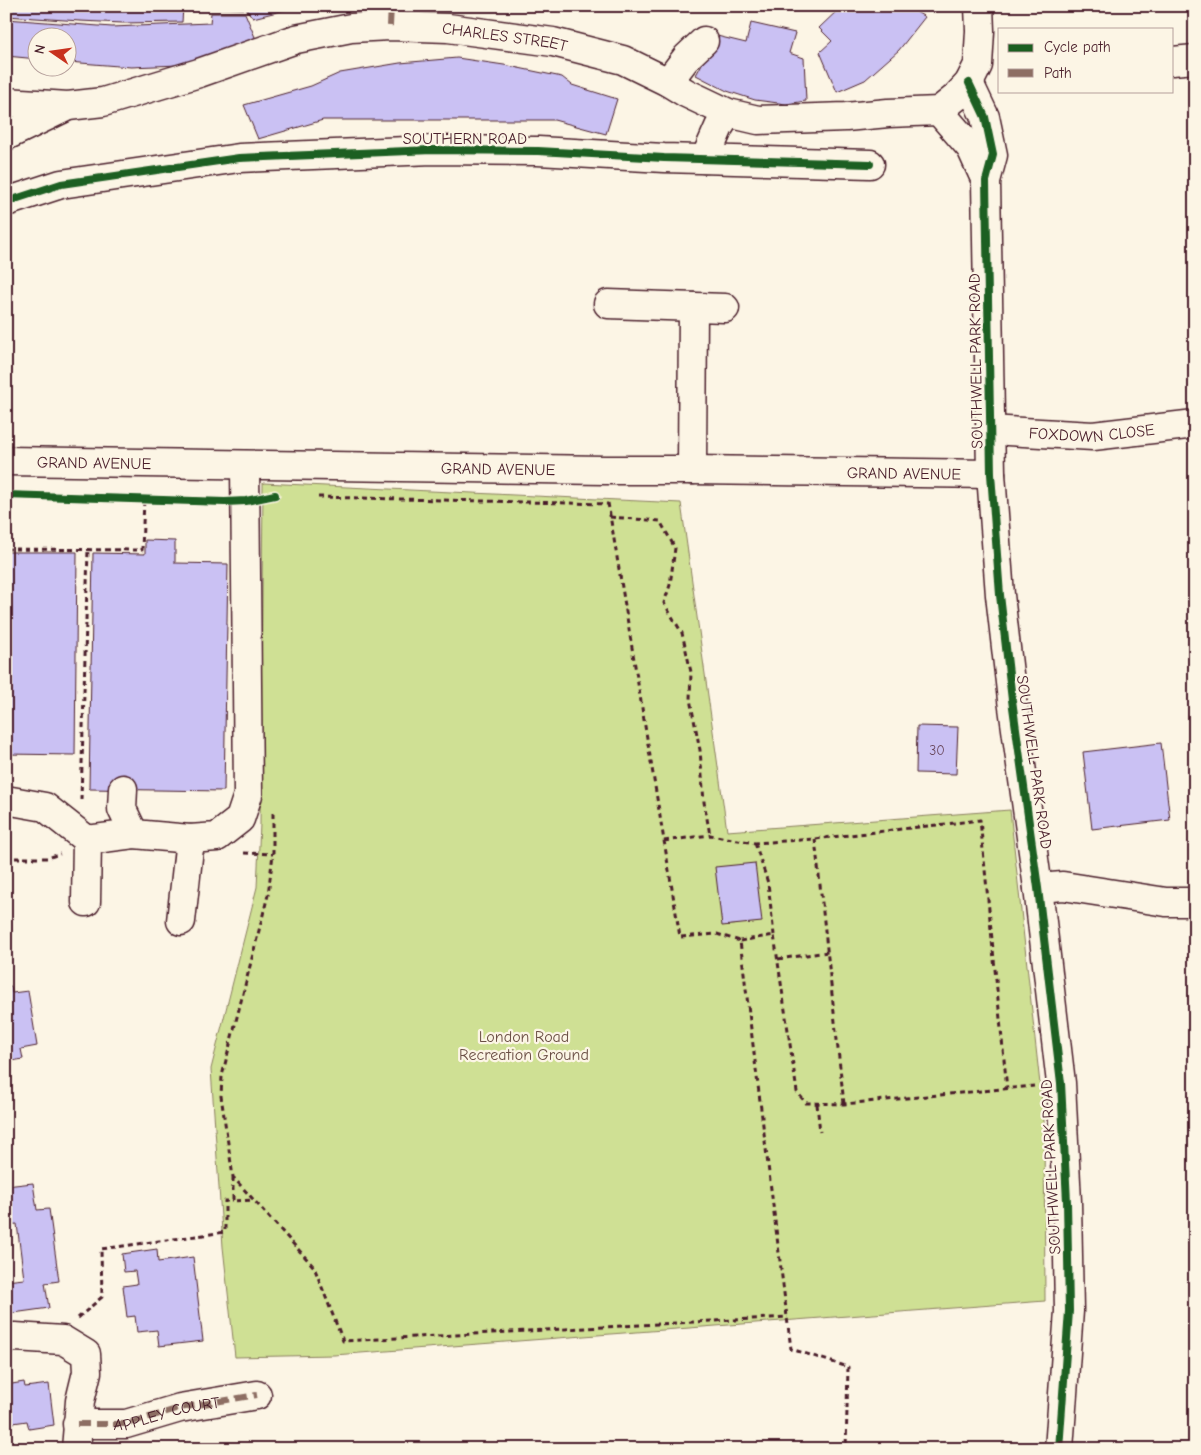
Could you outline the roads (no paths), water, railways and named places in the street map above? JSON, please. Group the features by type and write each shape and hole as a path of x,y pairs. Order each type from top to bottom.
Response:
{"street":[{"name":"SOUTHWELL PARK ROAD","path":"979,6 985,117 993,155 986,182 991,474 1001,605 1061,1083 1067,1202 1069,1301 1059,1449"},
{"name":"CHARLES STREET","path":"6,102 68,106 102,102 199,73 296,39 350,28 391,16 448,28 553,42 623,60 728,113 758,120 846,117 939,110"},
{"path":"668,82 687,57 704,41"},
{"path":"1174,61 1195,59"},
{"path":"939,110 955,98 982,72"},
{"name":"CHARLES STREET","path":"6,136 68,106"},
{"name":"SOUTHWELL PARK ROAD","path":"939,110 971,148 986,182"},
{"path":"705,159 719,127 728,113"},
{"name":"SOUTHERN ROAD","path":"6,202 61,184 239,158 432,150 538,151 664,158 870,164"},
{"path":"608,304 725,308"},
{"path":"692,470 693,307"},
{"name":"FOXDOWN CLOSE","path":"990,430 1093,436 1195,424"},
{"name":"GRAND AVENUE","path":"6,461 991,474"},
{"path":"6,800 45,807 87,840 141,834 190,839 218,837 240,819 248,795 245,465"},
{"path":"131,789 139,809 141,834"},
{"path":"181,922 190,839"},
{"path":"86,902 87,840"},
{"path":"1038,888 1063,886 1166,902 1195,902"},
{"path":"6,1338 15,1336 63,1340 86,1354 87,1372 80,1401 77,1436"},
{"name":"APPLEY COURT","path":"77,1436 180,1408 256,1395"}],"park label":[{"name":"London Road Recreation Ground","path":"524,1045"}]}
